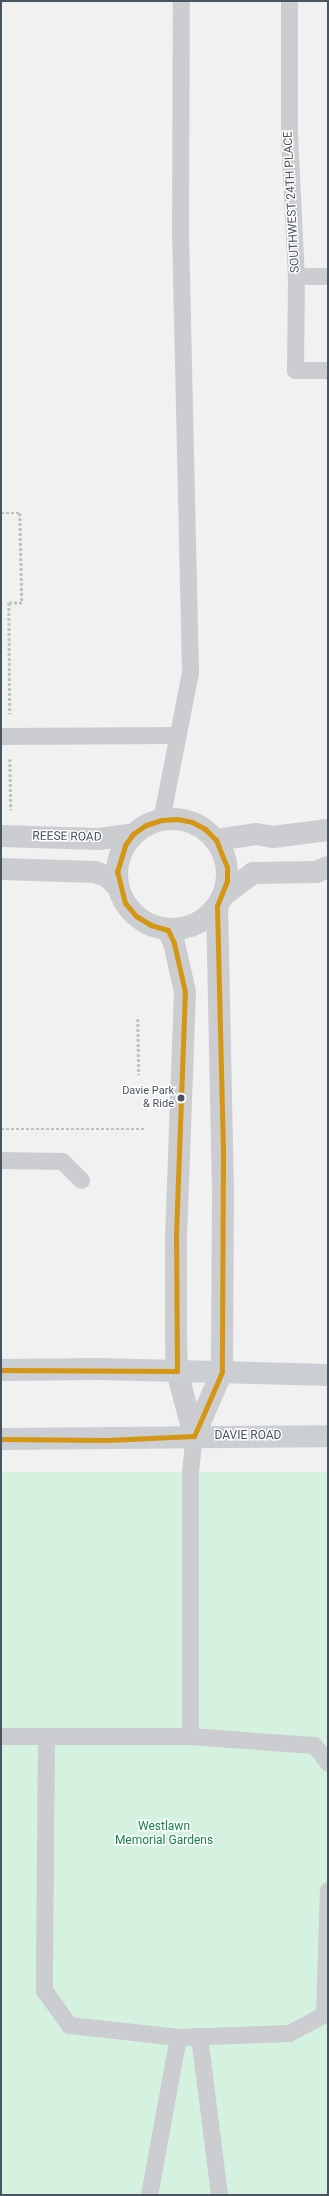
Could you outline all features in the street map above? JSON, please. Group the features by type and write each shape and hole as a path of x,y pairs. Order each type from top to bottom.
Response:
{"main road":[{"path":"1,1370 177,1371 328,1375"},
{"name":"DAVIE ROAD","path":"1,1439 108,1440 194,1436 328,1436"}],"street":[{"path":"194,1436 222,1372 223,1200 220,901 227,881 227,867 216,840 205,829 192,822 177,819 161,820 146,825 133,834 119,858 117,872 118,887 125,903 136,916 151,925 168,930 182,929 208,917 220,901 253,873 316,872 328,867"},
{"path":"216,840 256,834 274,837 328,830"},
{"name":"REESE ROAD","path":"6,836 99,839 133,834"},
{"path":"1,869 95,872 108,878 118,887"},
{"path":"168,930 174,943 185,992 176,1235 177,1371 194,1436"}],"lane":[{"path":"161,820 174,763 176,735 190,672 180,236 181,1"},
{"name":"SOUTHWEST 24TH PLACE","path":"289,1 289,135 296,276 295,370 328,370"},
{"path":"296,276 328,276"},
{"path":"6,736 176,735"},
{"path":"1,1160 62,1161 81,1180"},
{"path":"190,1736 190,1472 194,1436"},
{"path":"1,1736 190,1736 314,1744 328,1763"},
{"path":"46,1736 44,1990 69,2025 178,2037 290,2033 324,2014 328,1890"},
{"path":"200,2036 219,2195"},
{"path":"149,2195 178,2037"}],"path":[{"path":"1,514 20,513 22,603 9,603 6,736 6,836"},
{"path":"138,1019 139,1076"},
{"path":"1,1129 145,1129"}],"green space":[{"name":"Westlawn Memorial Gardens","path":"1,1472 328,1472 328,2195 1,2195"}],"transit line":[{"path":"1,1370 177,1371 176,1235 185,992 174,943 168,930 151,925 136,916 125,903 117,872 125,845 133,834 146,825 161,820 177,819 192,822 205,829 216,840 227,867 227,881 217,906 223,1153 222,1372 194,1436 108,1440 1,1439"}],"place":[{"name":"Davie Park & Ride","path":"181,1098"}]}
